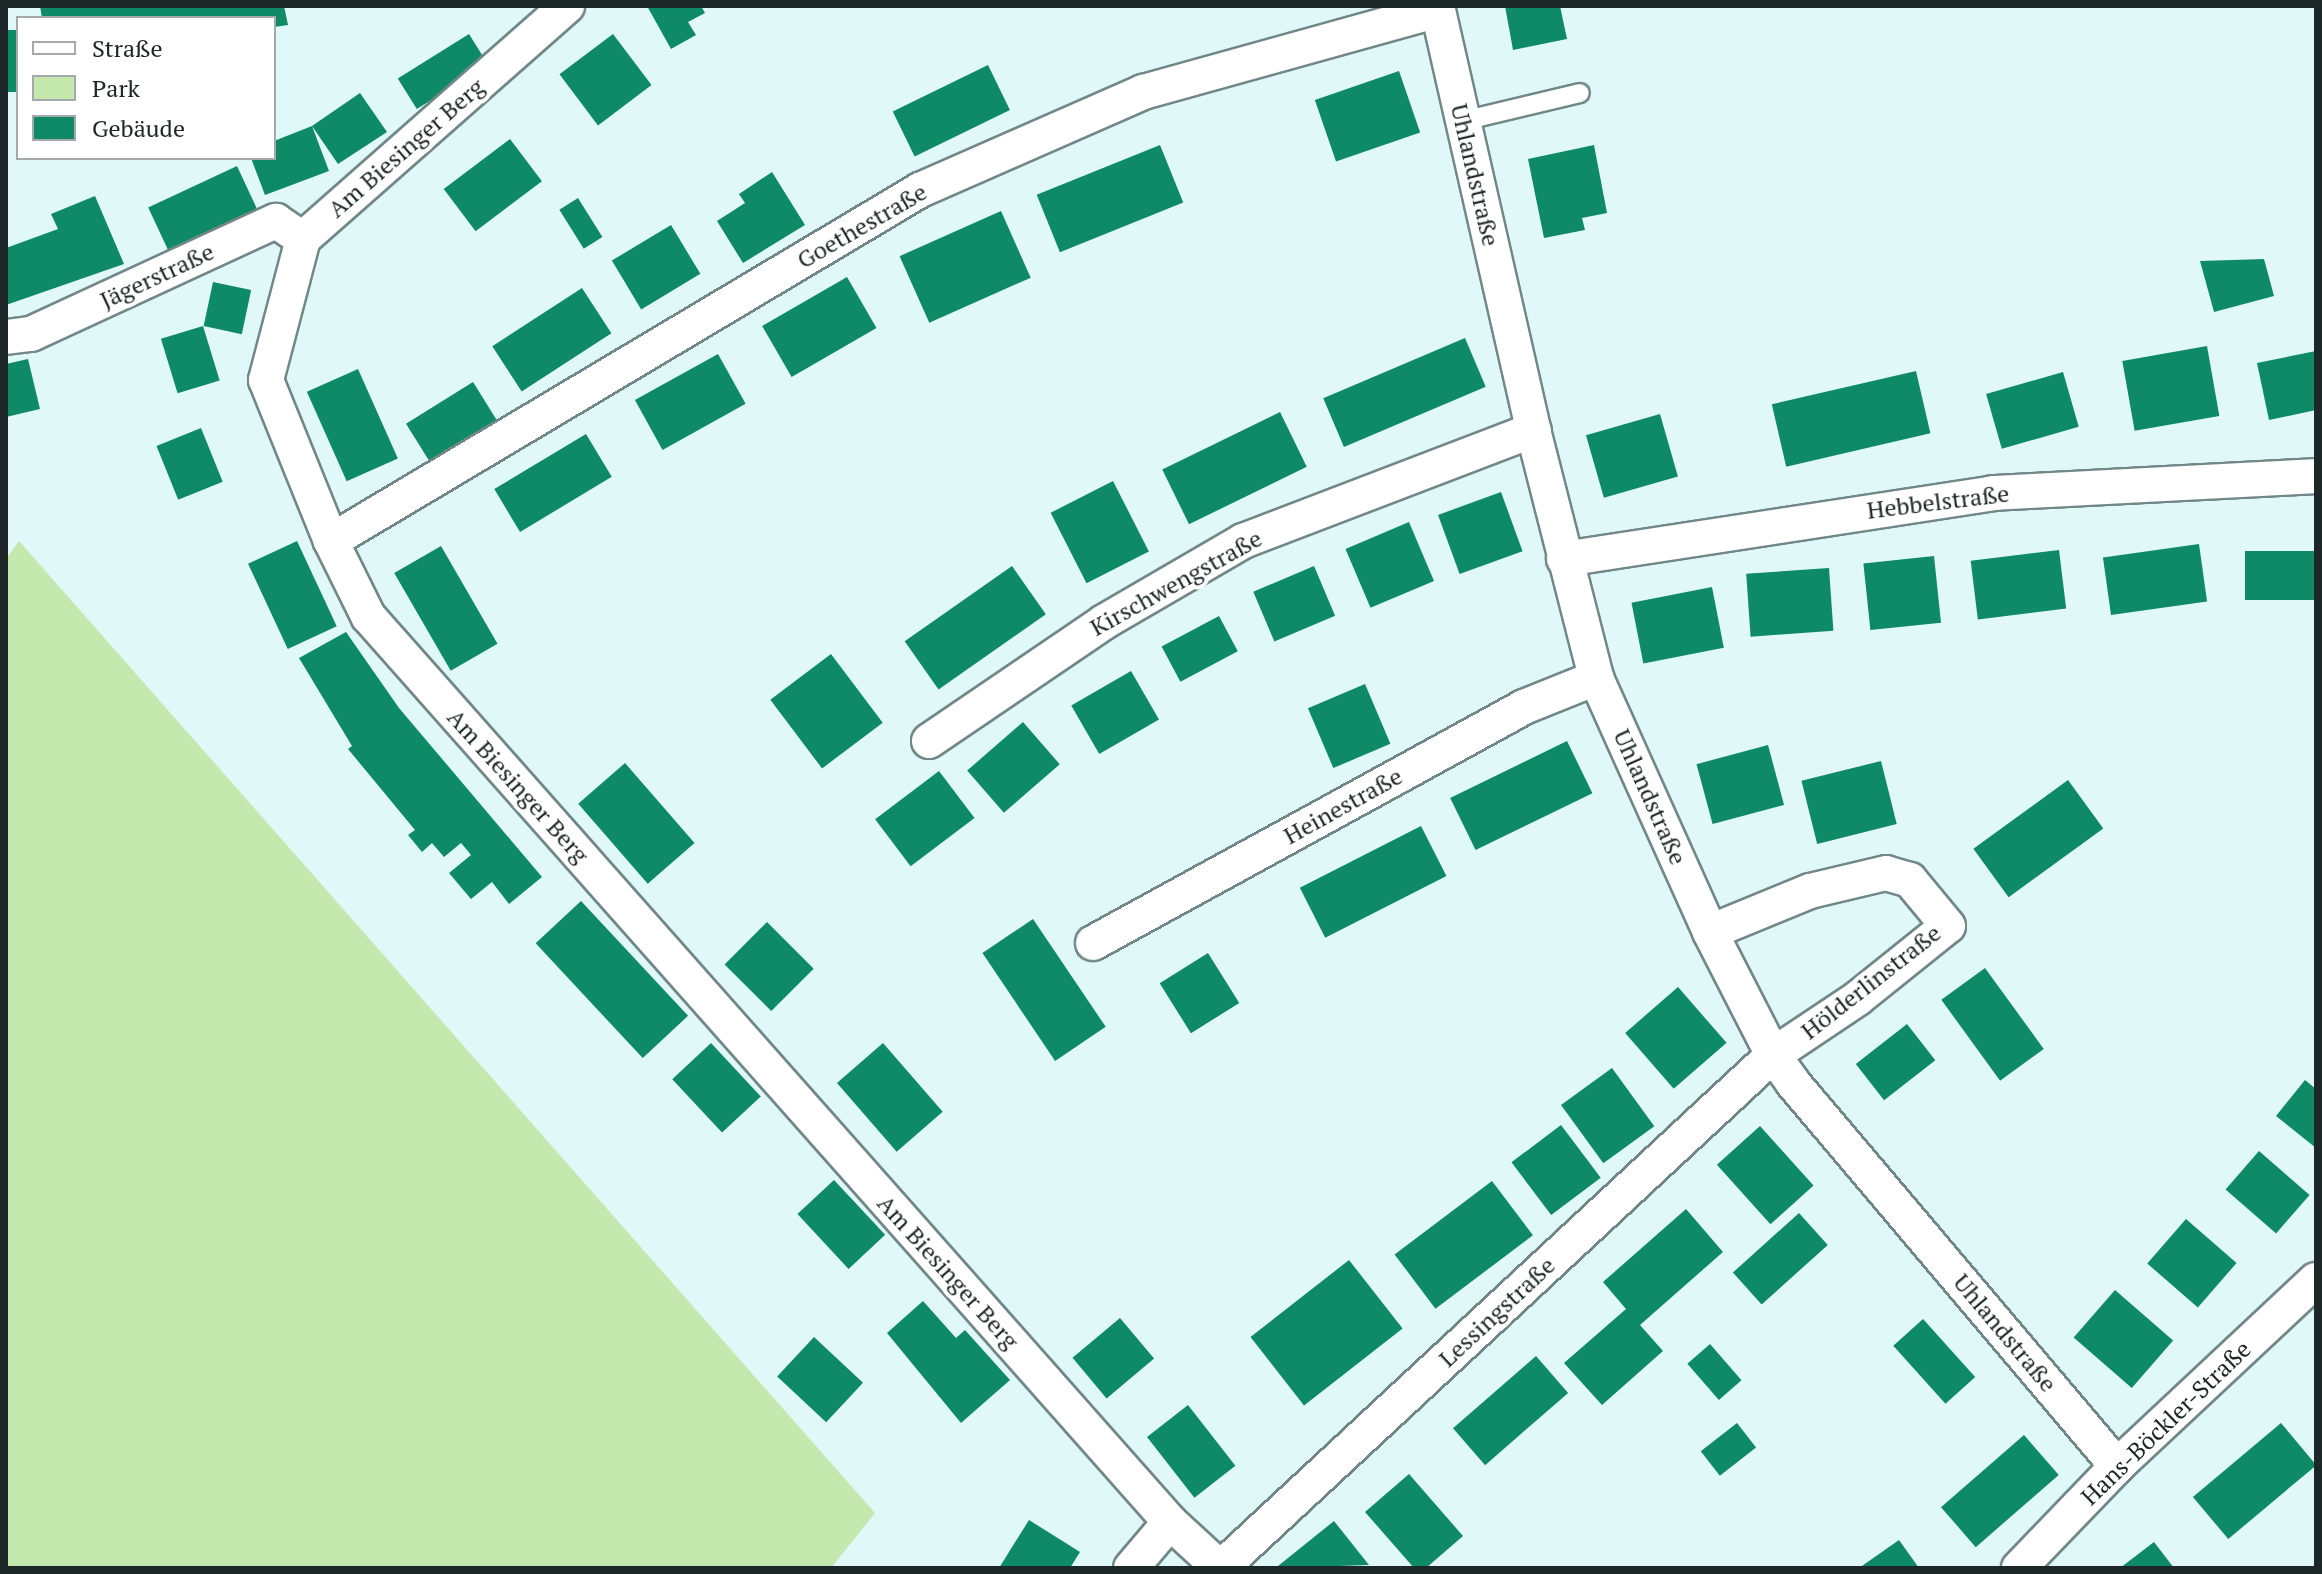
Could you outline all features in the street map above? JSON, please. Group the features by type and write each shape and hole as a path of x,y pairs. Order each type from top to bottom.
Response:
{"street":[{"name":"Am Biesinger Berg","path":"567,6 303,239 266,380 331,541 368,616 1170,1522 1220,1568"},
{"name":"Uhlandstraße","path":"1438,8 1533,430 1596,678 1710,932 1773,1055 2117,1466"},
{"name":"Goethestraße","path":"331,541 920,190 1143,92 1438,8"},
{"name":"Jägerstraße","path":"6,337 31,334 276,221 303,239"},
{"name":"Kirschwengstraße","path":"929,741 1104,622 1243,541 1533,430"},
{"name":"Hebbelstraße","path":"1564,559 1993,493 2316,476"},
{"name":"Heinestraße","path":"1093,943 1524,707 1596,678"},
{"name":"Hölderlinstraße","path":"1710,932 1810,891 1886,873 1910,880 1948,926 1858,998 1773,1055"},
{"name":"Lessingstraße","path":"1220,1568 1773,1055"},
{"name":"Hans-Böckler-Straße","path":"2019,1568 2117,1466 2316,1280"},
{"path":"1131,1568 1170,1522"}],"lane":[{"path":"1463,121 1580,93"}],"green space":[{"path":"19,541 875,1513 831,1568 6,1568 6,559"}],"building":[{"path":"40,6 284,6 288,25 276,27 276,16 42,16"},
{"path":"647,6 701,6 705,13 688,22 696,35 671,49"},
{"path":"1505,6 1560,6 1567,39 1513,50"},
{"path":"6,30 16,30 16,92 6,92"},
{"path":"469,34 488,65 417,109 398,79"},
{"path":"613,34 652,85 598,125 559,74"},
{"path":"988,65 1010,110 915,156 893,111"},
{"path":"1399,71 1420,132 1336,161 1315,100"},
{"path":"360,93 387,132 338,164 312,126"},
{"path":"312,126 329,171 265,195 252,160 276,160 276,140"},
{"path":"510,139 542,181 476,231 444,189"},
{"path":"1160,145 1183,202 1060,252 1037,195"},
{"path":"1594,145 1607,213 1582,218 1585,230 1544,238 1528,159"},
{"path":"237,166 260,215 171,256 148,207"},
{"path":"772,172 805,225 743,263 717,221 745,203 739,194"},
{"path":"95,196 124,264 6,305 6,248 58,229 51,214"},
{"path":"578,198 602,237 584,249 559,210"},
{"path":"1001,211 1031,278 929,323 900,256"},
{"path":"671,225 700,274 641,309 612,261"},
{"path":"2264,259 2274,296 2214,312 2200,261"},
{"path":"847,277 876,328 792,377 762,326"},
{"path":"213,282 251,290 242,334 204,326"},
{"path":"582,288 611,333 522,392 492,346"},
{"path":"203,326 220,381 178,393 161,339"},
{"path":"1465,338 1486,387 1344,447 1323,398"},
{"path":"2207,346 2219,416 2135,431 2122,361"},
{"path":"2316,351 2316,410 2269,420 2257,363"},
{"path":"718,354 746,404 663,450 635,400"},
{"path":"28,359 40,409 6,417 6,364"},
{"path":"358,369 398,459 347,481 307,392"},
{"path":"1916,371 1930,433 1786,467 1772,404"},
{"path":"2063,372 2079,427 2002,449 1986,394"},
{"path":"473,382 497,420 430,462 406,424"},
{"path":"1280,412 1307,467 1189,524 1162,469"},
{"path":"1660,414 1678,476 1604,498 1586,435"},
{"path":"201,428 223,482 178,500 156,446"},
{"path":"586,434 612,477 520,532 494,489"},
{"path":"1113,481 1149,551 1086,583 1051,513"},
{"path":"1501,492 1523,551 1460,574 1438,515"},
{"path":"1409,522 1434,581 1370,608 1345,549"},
{"path":"297,541 337,626 288,649 248,564"},
{"path":"2199,544 2207,601 2111,615 2103,557"},
{"path":"441,546 498,644 451,671 394,573"},
{"path":"2059,550 2066,609 1978,619 1971,561"},
{"path":"2245,551 2316,551 2316,600 2245,600"},
{"path":"1934,556 1941,623 1870,630 1863,563"},
{"path":"1012,566 1046,614 939,689 905,641"},
{"path":"1314,566 1335,616 1274,641 1253,592"},
{"path":"1829,568 1833,631 1751,637 1746,574"},
{"path":"1712,587 1724,648 1643,664 1632,603"},
{"path":"1219,616 1238,651 1180,682 1162,647"},
{"path":"346,632 399,708 542,877 509,904 492,882 471,899 449,873 471,855 461,843 444,857 432,843 422,852 408,835 415,830 348,749 352,746 299,658"},
{"path":"831,654 883,723 822,768 770,700"},
{"path":"1131,671 1159,719 1099,754 1071,706"},
{"path":"1365,684 1390,744 1333,768 1308,708"},
{"path":"1023,722 1060,764 1004,813 967,771"},
{"path":"1567,741 1592,793 1476,850 1450,798"},
{"path":"1768,745 1784,805 1713,824 1697,764"},
{"path":"1881,761 1897,824 1817,844 1801,781"},
{"path":"625,763 695,843 648,884 578,804"},
{"path":"939,771 975,818 911,866 875,819"},
{"path":"2068,780 2103,829 2009,897 1973,849"},
{"path":"1421,826 1446,876 1325,938 1300,888"},
{"path":"581,901 688,1016 643,1058 536,943"},
{"path":"1033,919 1106,1027 1055,1061 982,953"},
{"path":"767,922 814,969 771,1011 725,964"},
{"path":"1208,953 1239,1003 1191,1033 1160,983"},
{"path":"1985,968 2044,1049 2000,1081 1941,1000"},
{"path":"1678,987 1727,1043 1674,1089 1625,1033"},
{"path":"1907,1024 1935,1060 1884,1100 1856,1064"},
{"path":"711,1043 761,1096 722,1133 672,1079"},
{"path":"883,1043 943,1112 897,1152 837,1083"},
{"path":"1612,1068 1654,1126 1603,1163 1561,1105"},
{"path":"2305,1080 2316,1089 2316,1148 2276,1116"},
{"path":"1561,1125 1601,1178 1551,1215 1511,1162"},
{"path":"1760,1126 1814,1185 1770,1224 1717,1165"},
{"path":"2259,1151 2310,1195 2276,1233 2226,1189"},
{"path":"834,1180 885,1235 849,1269 797,1214"},
{"path":"1492,1181 1533,1235 1435,1309 1395,1254"},
{"path":"1686,1209 1723,1252 1640,1325 1663,1351 1602,1405 1564,1363 1626,1309 1603,1282"},
{"path":"1799,1213 1828,1245 1762,1305 1733,1273"},
{"path":"2186,1219 2237,1263 2198,1307 2147,1264"},
{"path":"1349,1260 1403,1329 1304,1406 1250,1337"},
{"path":"2115,1290 2173,1341 2132,1388 2074,1338"},
{"path":"923,1301 956,1338 965,1330 1010,1380 961,1423 887,1333"},
{"path":"1120,1318 1154,1359 1107,1398 1073,1358"},
{"path":"1923,1319 1975,1377 1945,1404 1893,1346"},
{"path":"814,1337 863,1383 826,1422 777,1376"},
{"path":"1710,1344 1741,1380 1719,1400 1687,1364"},
{"path":"1536,1356 1568,1393 1485,1465 1453,1428"},
{"path":"1188,1405 1235,1466 1194,1498 1147,1437"},
{"path":"1737,1423 1756,1447 1720,1476 1701,1451"},
{"path":"2281,1423 2316,1465 2228,1539 2193,1497"},
{"path":"2024,1435 2059,1475 1976,1547 1941,1507"},
{"path":"1409,1474 1463,1536 1426,1568 1414,1568 1365,1512"},
{"path":"1029,1520 1080,1552 1070,1568 999,1568"},
{"path":"1334,1521 1369,1565 1279,1568 1278,1566"},
{"path":"1899,1540 1919,1568 1859,1568"},
{"path":"2154,1542 2174,1568 2120,1568"}]}
